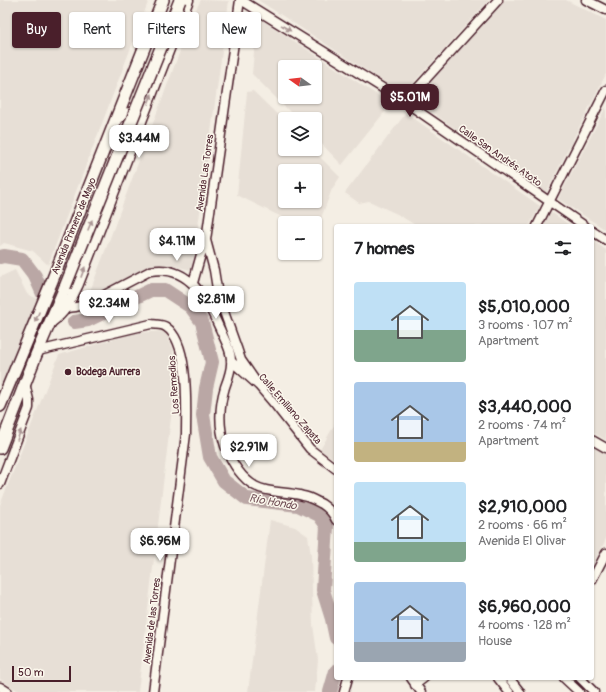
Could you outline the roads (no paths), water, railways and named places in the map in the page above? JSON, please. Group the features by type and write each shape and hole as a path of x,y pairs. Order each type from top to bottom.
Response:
{"highway":[{"name":"Avenida Primero de Mayo","path":"0,406 118,117 163,0"},
{"name":"Avenida Primero de Mayo","path":"0,448 180,0"},
{"path":"118,117 127,113 132,114 136,116 140,124"}],"main road":[{"name":"Avenida Primero de Mayo","path":"51,322 66,308 78,284 188,0"}],"street":[{"name":"Calle San Andrés Atoto","path":"240,0 405,102 582,224"},
{"name":"Avenida Las Torres","path":"240,0 206,240 214,270 218,295 241,360 259,386"},
{"path":"405,102 498,0"},
{"path":"586,0 606,10"},
{"path":"538,224 606,90"},
{"path":"594,232 606,240"},
{"path":"193,283 206,240"},
{"path":"66,308 87,304 150,270 161,269 172,271 193,283 204,296 229,349 231,361 229,375 220,406 220,420 221,433 230,457 241,474 257,487 267,491 302,495 327,508 334,517"},
{"name":"Los Remedios","path":"38,351 151,324 165,326 176,336 183,355 187,399 186,434"},
{"name":"Calle Emiliano Zapata","path":"231,361 259,386 310,449 334,467"},
{"path":"0,484 29,408 29,400 25,383"},
{"name":"Avenida de las Torres","path":"153,692 186,434"},
{"path":"594,441 606,448"},
{"path":"594,576 606,552"},
{"path":"344,692 347,680"},
{"path":"500,680 509,692"},
{"path":"511,680 520,692"},
{"path":"566,680 579,692"},
{"path":"582,680 594,692"},
{"path":"413,682 421,692"},
{"path":"0,687 8,692"}],"waterway":[{"name":"Río Hondo","path":"0,257 4,256 22,259 35,276 43,294"},
{"name":"Río Hondo","path":"74,322 88,320 151,290 165,290 191,307 202,322 212,362 206,388 203,415 210,457 224,481 247,499 298,505 319,515 327,526 323,590 334,628"},
{"name":"Río Hondo","path":"330,692 334,678"}],"place":[{"name":"Bodega Aurrera","path":"68,372"}]}
